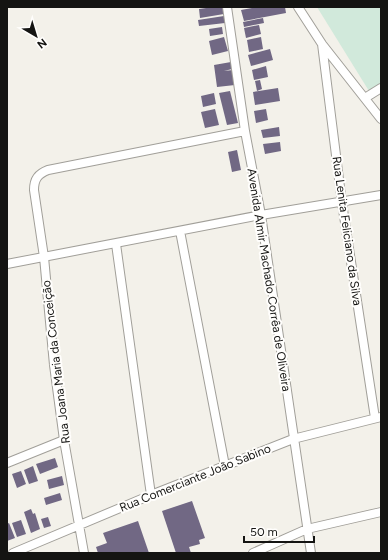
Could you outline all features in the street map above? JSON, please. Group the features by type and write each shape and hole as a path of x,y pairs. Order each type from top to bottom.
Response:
{"street":[{"name":"Avenida Almir Machado Corrêa de Oliveira","path":"228,7 245,132 261,215 311,553"},
{"path":"298,7 322,44 381,119"},
{"name":"Rua Lenita Feliciano da Silva","path":"322,44 342,203 378,418"},
{"path":"365,98 381,88"},
{"name":"Rua Joana Maria da Conceição","path":"84,553 64,440 54,365 44,257 34,190 36,178 41,173 48,170 245,132"},
{"path":"7,264 261,215 342,203 381,195"},
{"path":"180,231 225,466"},
{"path":"116,244 151,495"},
{"name":"Rua Comerciante João Sabino","path":"13,553 151,495 293,439 378,418"},
{"path":"7,463 64,440"},
{"path":"252,553 307,529 381,512"}],"green space":[{"path":"317,7 381,7 381,83 369,91"}],"building":[{"path":"223,7 224,14 200,18 199,9"},
{"path":"258,7 285,7 286,13 244,21 241,10"},
{"path":"224,16 225,23 199,26 198,20"},
{"path":"263,18 264,23 244,27 243,22"},
{"path":"259,25 261,34 246,38 244,28"},
{"path":"222,27 223,34 210,36 209,29"},
{"path":"224,37 228,51 212,55 209,41"},
{"path":"261,37 263,49 249,52 247,40"},
{"path":"270,49 273,60 251,66 248,55"},
{"path":"231,62 232,69 224,71 233,70 235,85 217,87 214,65"},
{"path":"266,66 268,77 254,80 252,70"},
{"path":"260,80 262,89 257,91 255,81"},
{"path":"278,88 280,101 255,105 253,92"},
{"path":"230,91 238,123 227,125 219,93"},
{"path":"214,93 216,104 203,107 201,96"},
{"path":"215,109 219,125 205,128 201,112"},
{"path":"266,109 268,120 256,123 254,111"},
{"path":"279,127 280,136 263,138 261,130"},
{"path":"280,142 281,151 265,154 263,144"},
{"path":"237,150 241,170 232,172 228,152"},
{"path":"55,458 58,467 40,474 36,464"},
{"path":"33,466 38,481 29,484 24,470"},
{"path":"21,471 26,484 17,488 12,474"},
{"path":"62,476 64,485 49,489 47,480"},
{"path":"60,493 62,500 46,505 44,498"},
{"path":"192,501 205,538 199,540 200,544 189,547 191,553 176,553 162,511"},
{"path":"31,509 33,514 35,513 40,529 31,533 24,512"},
{"path":"48,517 51,526 44,528 41,519"},
{"path":"21,520 26,534 17,537 12,523"},
{"path":"138,521 149,553 98,553 96,547 107,543 103,533"},
{"path":"9,523 15,538 7,541 7,524"}]}
